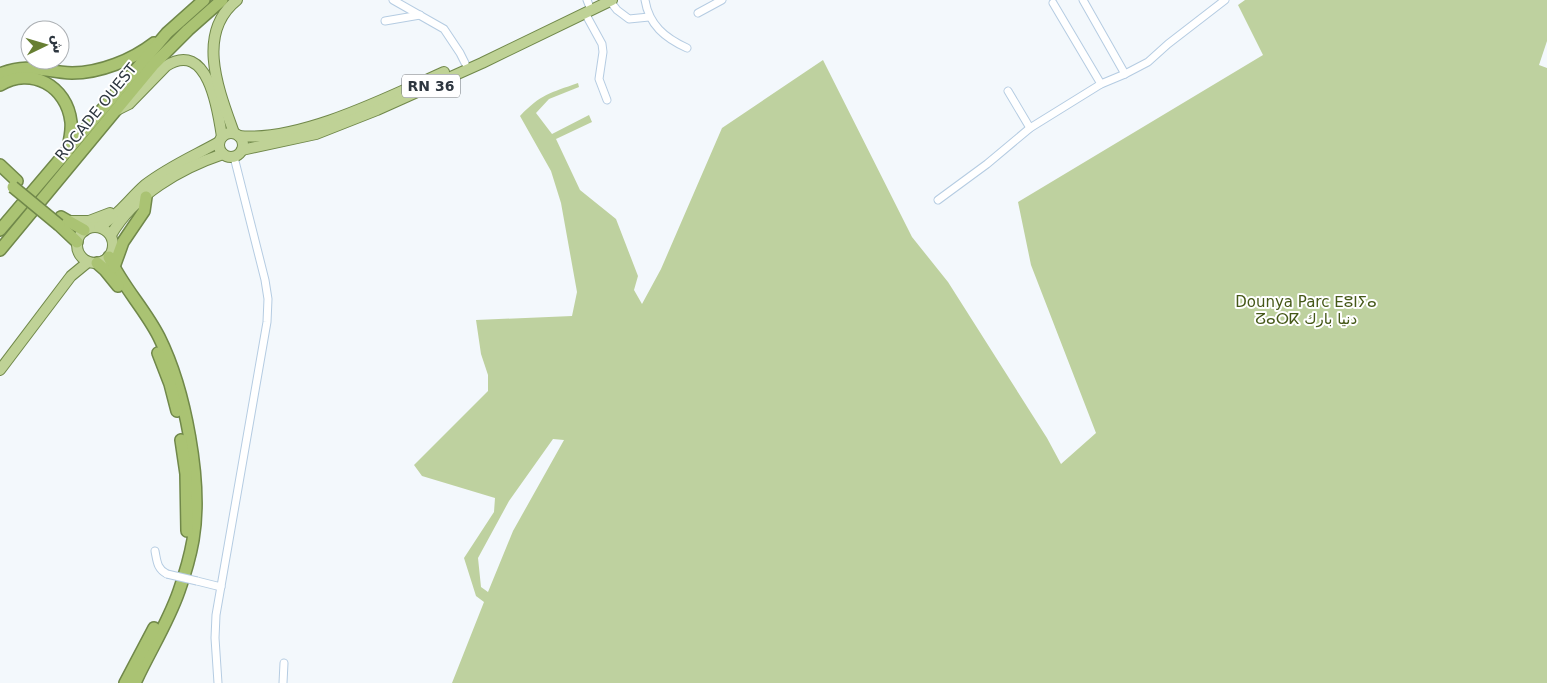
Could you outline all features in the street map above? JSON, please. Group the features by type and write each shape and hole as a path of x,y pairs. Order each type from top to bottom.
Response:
{"highway":[{"name":"ROCADE OUEST","path":"0,230 167,33 204,0"},
{"name":"ROCADE OUEST","path":"0,250 175,42 222,0"},
{"path":"0,74 24,67 73,73 95,70 137,54 167,33"},
{"path":"0,85 9,80 26,77 42,80 53,87 66,105 70,118 71,131 66,154"},
{"path":"0,165 15,184"},
{"path":"0,176 15,184 63,221 84,230"},
{"path":"135,683 168,619 183,580 193,539 195,490 184,410 171,363 147,315 111,262 144,211 146,197"},
{"path":"63,221 76,242"},
{"path":"88,260 105,270 134,309 148,330 162,360 179,420 186,474 187,536 171,596 125,683"}],"main road":[{"path":"116,110 129,104 166,66 174,62 186,61 198,65 206,75 218,117 219,147 223,154 228,157 238,153 243,144 236,134 218,84 213,43 220,19 226,10 238,0"},
{"name":"RN 36","path":"238,153 316,134 377,110 482,63 599,0"},
{"name":"RN 36","path":"587,6 611,0"},
{"name":"RN 36","path":"236,134 264,137 318,124 368,106 570,17"},
{"path":"99,227 113,218 133,197 165,171 228,133 236,134"},
{"path":"111,235 123,218 146,197 185,170 223,154"},
{"path":"63,221 89,221 104,217 125,200 133,197"},
{"path":"0,360 68,274 88,260 111,262 113,246 111,235 106,230 92,226 84,230 79,236 76,242 77,249 88,260"},
{"path":"0,370 71,276 88,260"}],"street":[{"path":"393,0 444,29 465,63"},
{"path":"611,0 617,10 629,19 649,17"},
{"path":"644,0 649,17 657,28 666,37 687,48"},
{"path":"698,13 722,0"},
{"path":"1083,0 1125,74"},
{"path":"938,200 987,164 1030,128 1101,84 1148,62 1225,0"},
{"path":"1053,3 1101,84"},
{"path":"587,6 602,44 603,52 599,79 607,100"},
{"path":"385,21 420,15"},
{"path":"1008,91 1030,128"},
{"path":"218,683 214,628 268,322 268,299 265,280 238,153"},
{"path":"156,551 158,567 167,574 220,587"},
{"path":"283,683 284,663"}],"green space":[{"name":"Dounya Parc ⴹⵓⵏⵢⴰ ⵒⴰⵔⴽ دنيا بارك","path":"1245,0 1547,0 1547,41 1539,65 1547,68 1547,683 452,683 484,602 476,596 464,558 494,512 495,498 422,476 414,465 488,391 488,375 481,354 476,320 572,316 577,292 561,203 551,171 520,116 534,103 553,92 578,83 579,87 549,99 536,113 552,134 589,115 592,122 556,139 580,190 616,219 638,276 634,290 642,304 661,269 722,128 823,60 912,237 948,282 1047,438 1061,464 1096,433 1031,265 1018,202 1263,55 1238,5","holes":["553,439 564,440 513,531 488,592 481,587 478,558 509,501"]}]}
